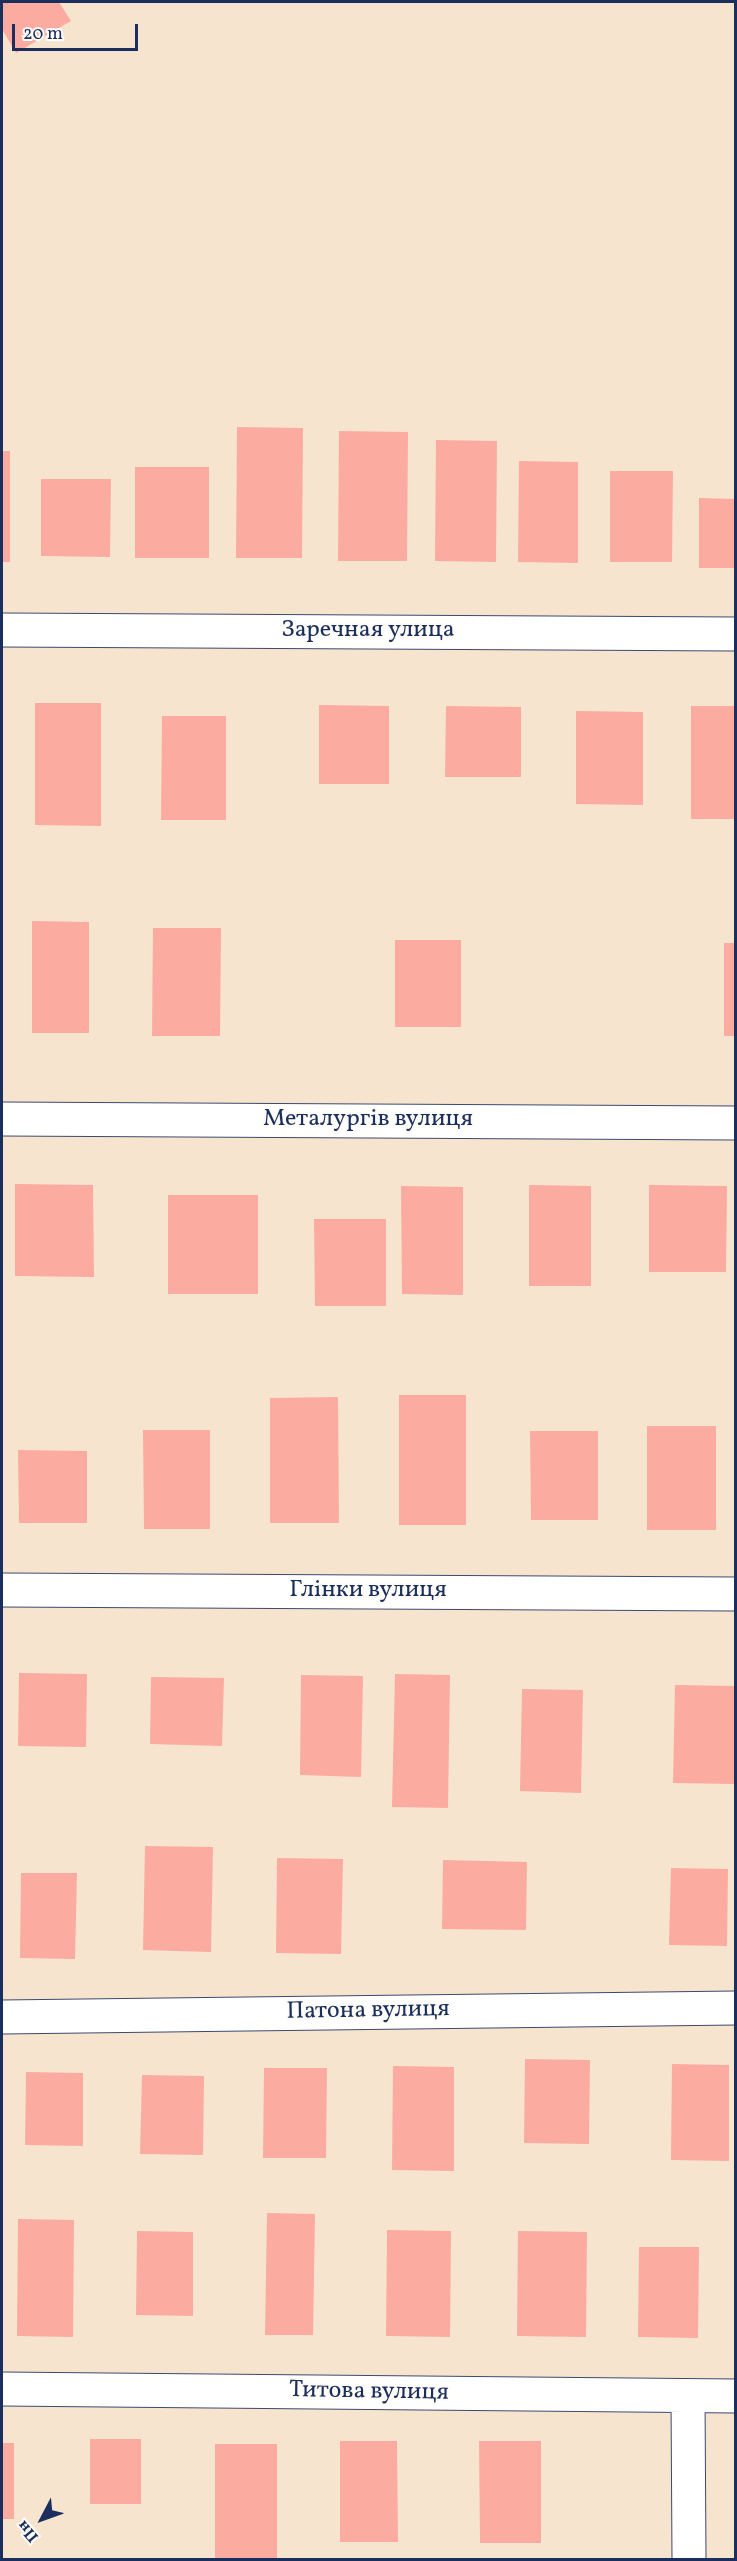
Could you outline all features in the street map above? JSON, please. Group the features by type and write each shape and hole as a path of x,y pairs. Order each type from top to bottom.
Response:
{"street":[{"name":"Заречная улица","path":"2,630 735,634"},
{"name":"Металургів вулиця","path":"2,1119 735,1123"},
{"name":"Глінки вулиця","path":"2,1590 735,1594"},
{"name":"Патона вулиця","path":"2,2018 735,2008"},
{"name":"Титова вулиця","path":"2,2389 735,2396"},
{"path":"688,2396 690,2559"}],"building":[{"path":"2,2 59,2 71,21 16,53 2,29"},
{"path":"237,427 303,428 302,558 236,558"},
{"path":"339,431 408,432 407,561 338,561"},
{"path":"436,440 497,441 496,562 435,561"},
{"path":"2,451 10,451 10,562 2,562"},
{"path":"519,461 578,462 578,563 518,562"},
{"path":"135,467 209,467 209,558 135,558"},
{"path":"610,471 673,471 672,562 610,562"},
{"path":"41,479 111,479 110,557 41,556"},
{"path":"699,498 736,499 736,568 699,568"},
{"path":"35,703 101,703 101,826 35,825"},
{"path":"319,705 389,706 389,784 319,784"},
{"path":"446,706 521,707 521,777 445,777"},
{"path":"691,706 736,706 736,819 691,819"},
{"path":"576,711 643,712 643,805 576,804"},
{"path":"162,716 226,716 226,820 161,820"},
{"path":"32,921 89,922 89,1033 32,1033"},
{"path":"153,928 221,928 220,1036 152,1036"},
{"path":"395,940 461,940 461,1027 395,1027"},
{"path":"724,943 736,943 736,1036 724,1036"},
{"path":"15,1184 93,1185 94,1277 15,1276"},
{"path":"529,1185 591,1186 591,1286 529,1286"},
{"path":"649,1185 727,1186 726,1272 649,1272"},
{"path":"401,1186 463,1187 463,1295 402,1294"},
{"path":"168,1195 258,1195 258,1294 168,1294"},
{"path":"314,1219 386,1219 386,1306 315,1306"},
{"path":"399,1395 466,1395 466,1525 399,1525"},
{"path":"338,1397 339,1523 270,1523 270,1398"},
{"path":"647,1426 716,1426 716,1530 647,1530"},
{"path":"143,1430 210,1430 210,1529 144,1529"},
{"path":"530,1431 598,1431 598,1520 531,1520"},
{"path":"18,1450 87,1451 87,1523 19,1523"},
{"path":"19,1673 87,1674 86,1747 18,1746"},
{"path":"395,1674 450,1675 448,1808 392,1807"},
{"path":"301,1675 363,1676 361,1777 300,1775"},
{"path":"151,1677 224,1678 222,1746 150,1744"},
{"path":"675,1685 736,1686 736,1784 673,1783"},
{"path":"522,1689 583,1690 581,1793 520,1791"},
{"path":"145,1846 213,1847 211,1952 143,1950"},
{"path":"277,1858 343,1859 341,1954 276,1953"},
{"path":"443,1860 527,1862 526,1930 442,1929"},
{"path":"671,1868 728,1869 727,1946 669,1945"},
{"path":"21,1873 77,1873 75,1959 20,1958"},
{"path":"525,2059 590,2060 589,2144 524,2143"},
{"path":"672,2064 729,2065 729,2161 671,2160"},
{"path":"393,2066 454,2067 454,2171 392,2170"},
{"path":"264,2068 327,2068 326,2158 263,2158"},
{"path":"26,2072 83,2073 83,2146 25,2145"},
{"path":"142,2075 204,2076 203,2155 140,2154"},
{"path":"267,2213 315,2214 313,2335 265,2335"},
{"path":"18,2219 74,2220 73,2337 17,2336"},
{"path":"387,2230 451,2231 450,2337 386,2336"},
{"path":"137,2231 193,2232 193,2316 136,2315"},
{"path":"518,2231 587,2232 586,2337 517,2336"},
{"path":"639,2247 699,2247 698,2338 638,2337"},
{"path":"90,2439 141,2439 141,2504 90,2504"},
{"path":"340,2441 397,2441 398,2542 340,2542"},
{"path":"479,2441 541,2441 541,2543 480,2543"},
{"path":"2,2443 14,2443 14,2519 2,2519"},
{"path":"215,2444 277,2444 277,2559 215,2558"}]}
